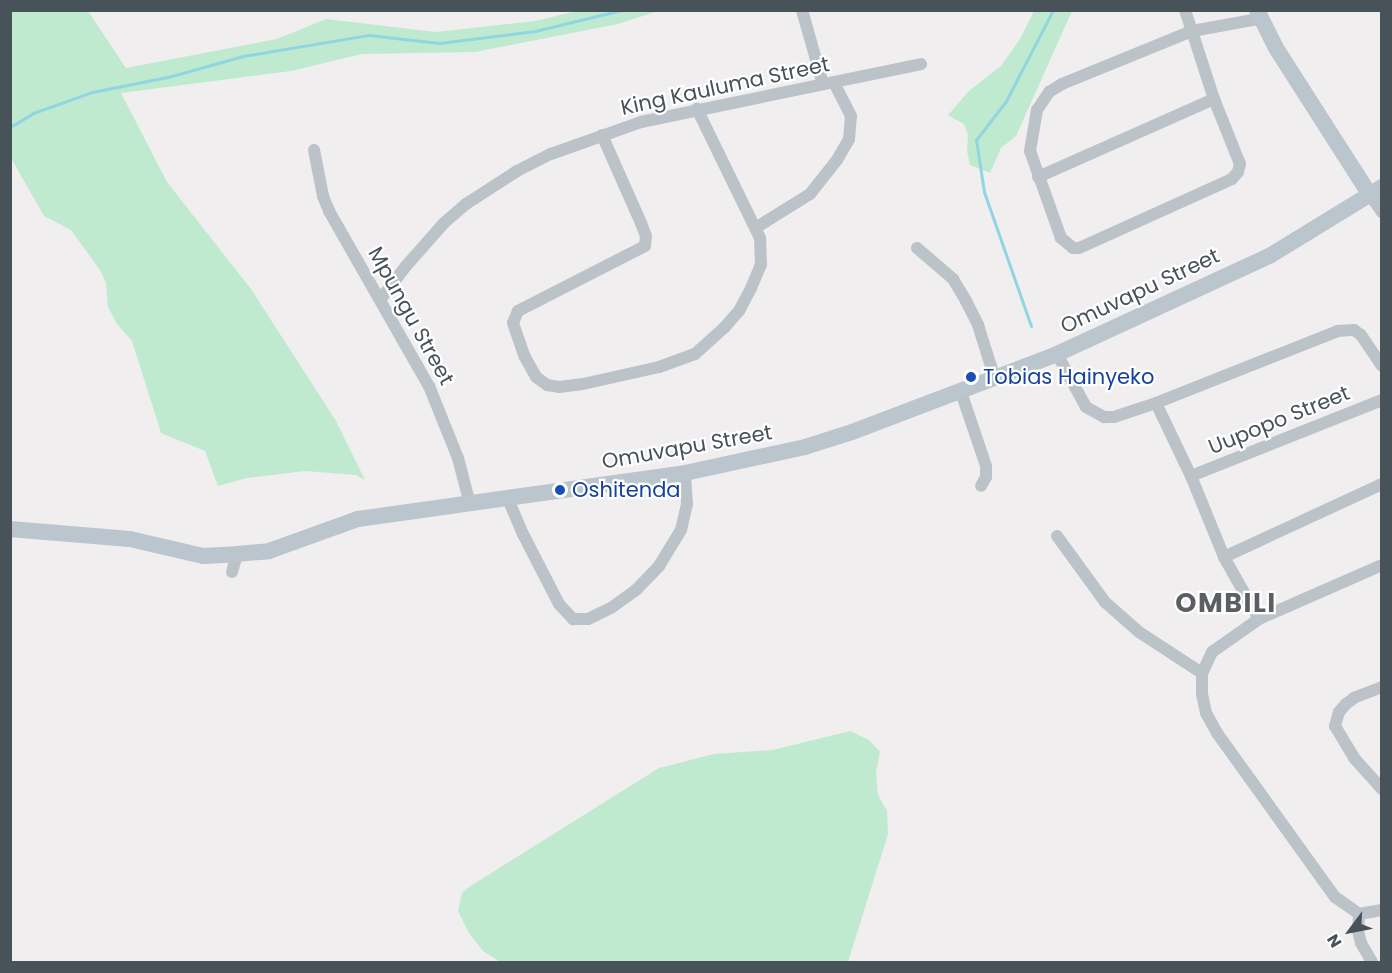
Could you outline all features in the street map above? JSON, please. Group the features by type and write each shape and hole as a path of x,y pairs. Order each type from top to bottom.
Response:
{"street":[{"path":"757,227 810,195 837,160 849,139 851,116 829,83 802,10"},
{"path":"1185,10 1192,31 1214,99 1240,164 1232,179 1079,248 1073,248 1061,238 1030,152 1037,110 1049,92 1062,84 1192,31 1258,15 1320,114 1333,126 1376,187 1382,212"},
{"name":"King Kauluma Street","path":"380,300 436,232 466,204 542,158 626,126 697,109 921,64"},
{"path":"1038,177 1214,99"},
{"path":"602,135 641,223 646,236 645,246 518,310 513,323 525,357 536,377 547,385 558,387 584,384 659,367 695,354 710,343 739,310 754,280 762,252 757,227 697,109"},
{"name":"Mpungu Street","path":"314,150 323,196 329,212 429,386 445,421 470,504"},
{"name":"Omuvapu Street","path":"10,529 130,539 203,556 269,551 358,519 685,472 805,447 961,392 1057,354 1271,255 1302,236 1312,226 1376,187"},
{"path":"917,248 953,279 978,325 995,379"},
{"path":"1057,354 1081,399 1096,414 1114,417 1156,403 1338,331 1354,330 1361,335 1382,366"},
{"path":"961,392 986,466 986,477 981,486"},
{"name":"Uupopo Street","path":"1191,476 1382,400"},
{"path":"1156,403 1191,476 1224,557 1259,619"},
{"path":"508,499 559,604 573,619 588,619 611,608 636,590 659,566 681,530 687,504 685,472"},
{"path":"1224,557 1382,484"},
{"path":"1057,536 1105,602 1139,632 1202,673"},
{"path":"232,572 237,554"},
{"path":"1382,565 1259,619 1212,652 1202,673 1203,704 1217,733 1335,897 1359,914 1382,910"},
{"path":"1382,687 1354,698 1346,704 1339,712 1335,726 1354,758 1382,789"},
{"path":"1359,914 1360,937 1372,963"}],"green space":[{"path":"10,11 88,11 126,68 277,39 326,19 436,32 535,21 577,11 658,11 618,24 475,52 362,54 291,71 121,93 167,182 251,289 336,421 365,480 356,475 305,471 247,478 218,486 205,451 161,433 132,341 117,324 108,307 106,283 100,270 71,230 44,216 11,158"},
{"path":"1034,11 1072,11 1016,136 1001,148 990,173 970,165 967,151 968,135 964,124 948,115 969,91 1001,66 1020,39"},
{"path":"850,731 869,740 880,752 876,772 878,795 887,811 888,834 848,962 500,962 483,951 469,933 458,911 462,893 469,887 659,768 714,754 773,750"}],"waterway":[{"path":"10,127 33,113 92,92 168,77 243,56 369,35 439,43 535,31 622,10"},
{"path":"1031,326 984,192 976,140 1006,101 1053,10"}],"place":[{"name":"Tobias Hainyeko","path":"971,377"},
{"name":"Oshitenda","path":"560,490"}],"district":[{"name":"OMBILI","path":"1226,603"}]}
